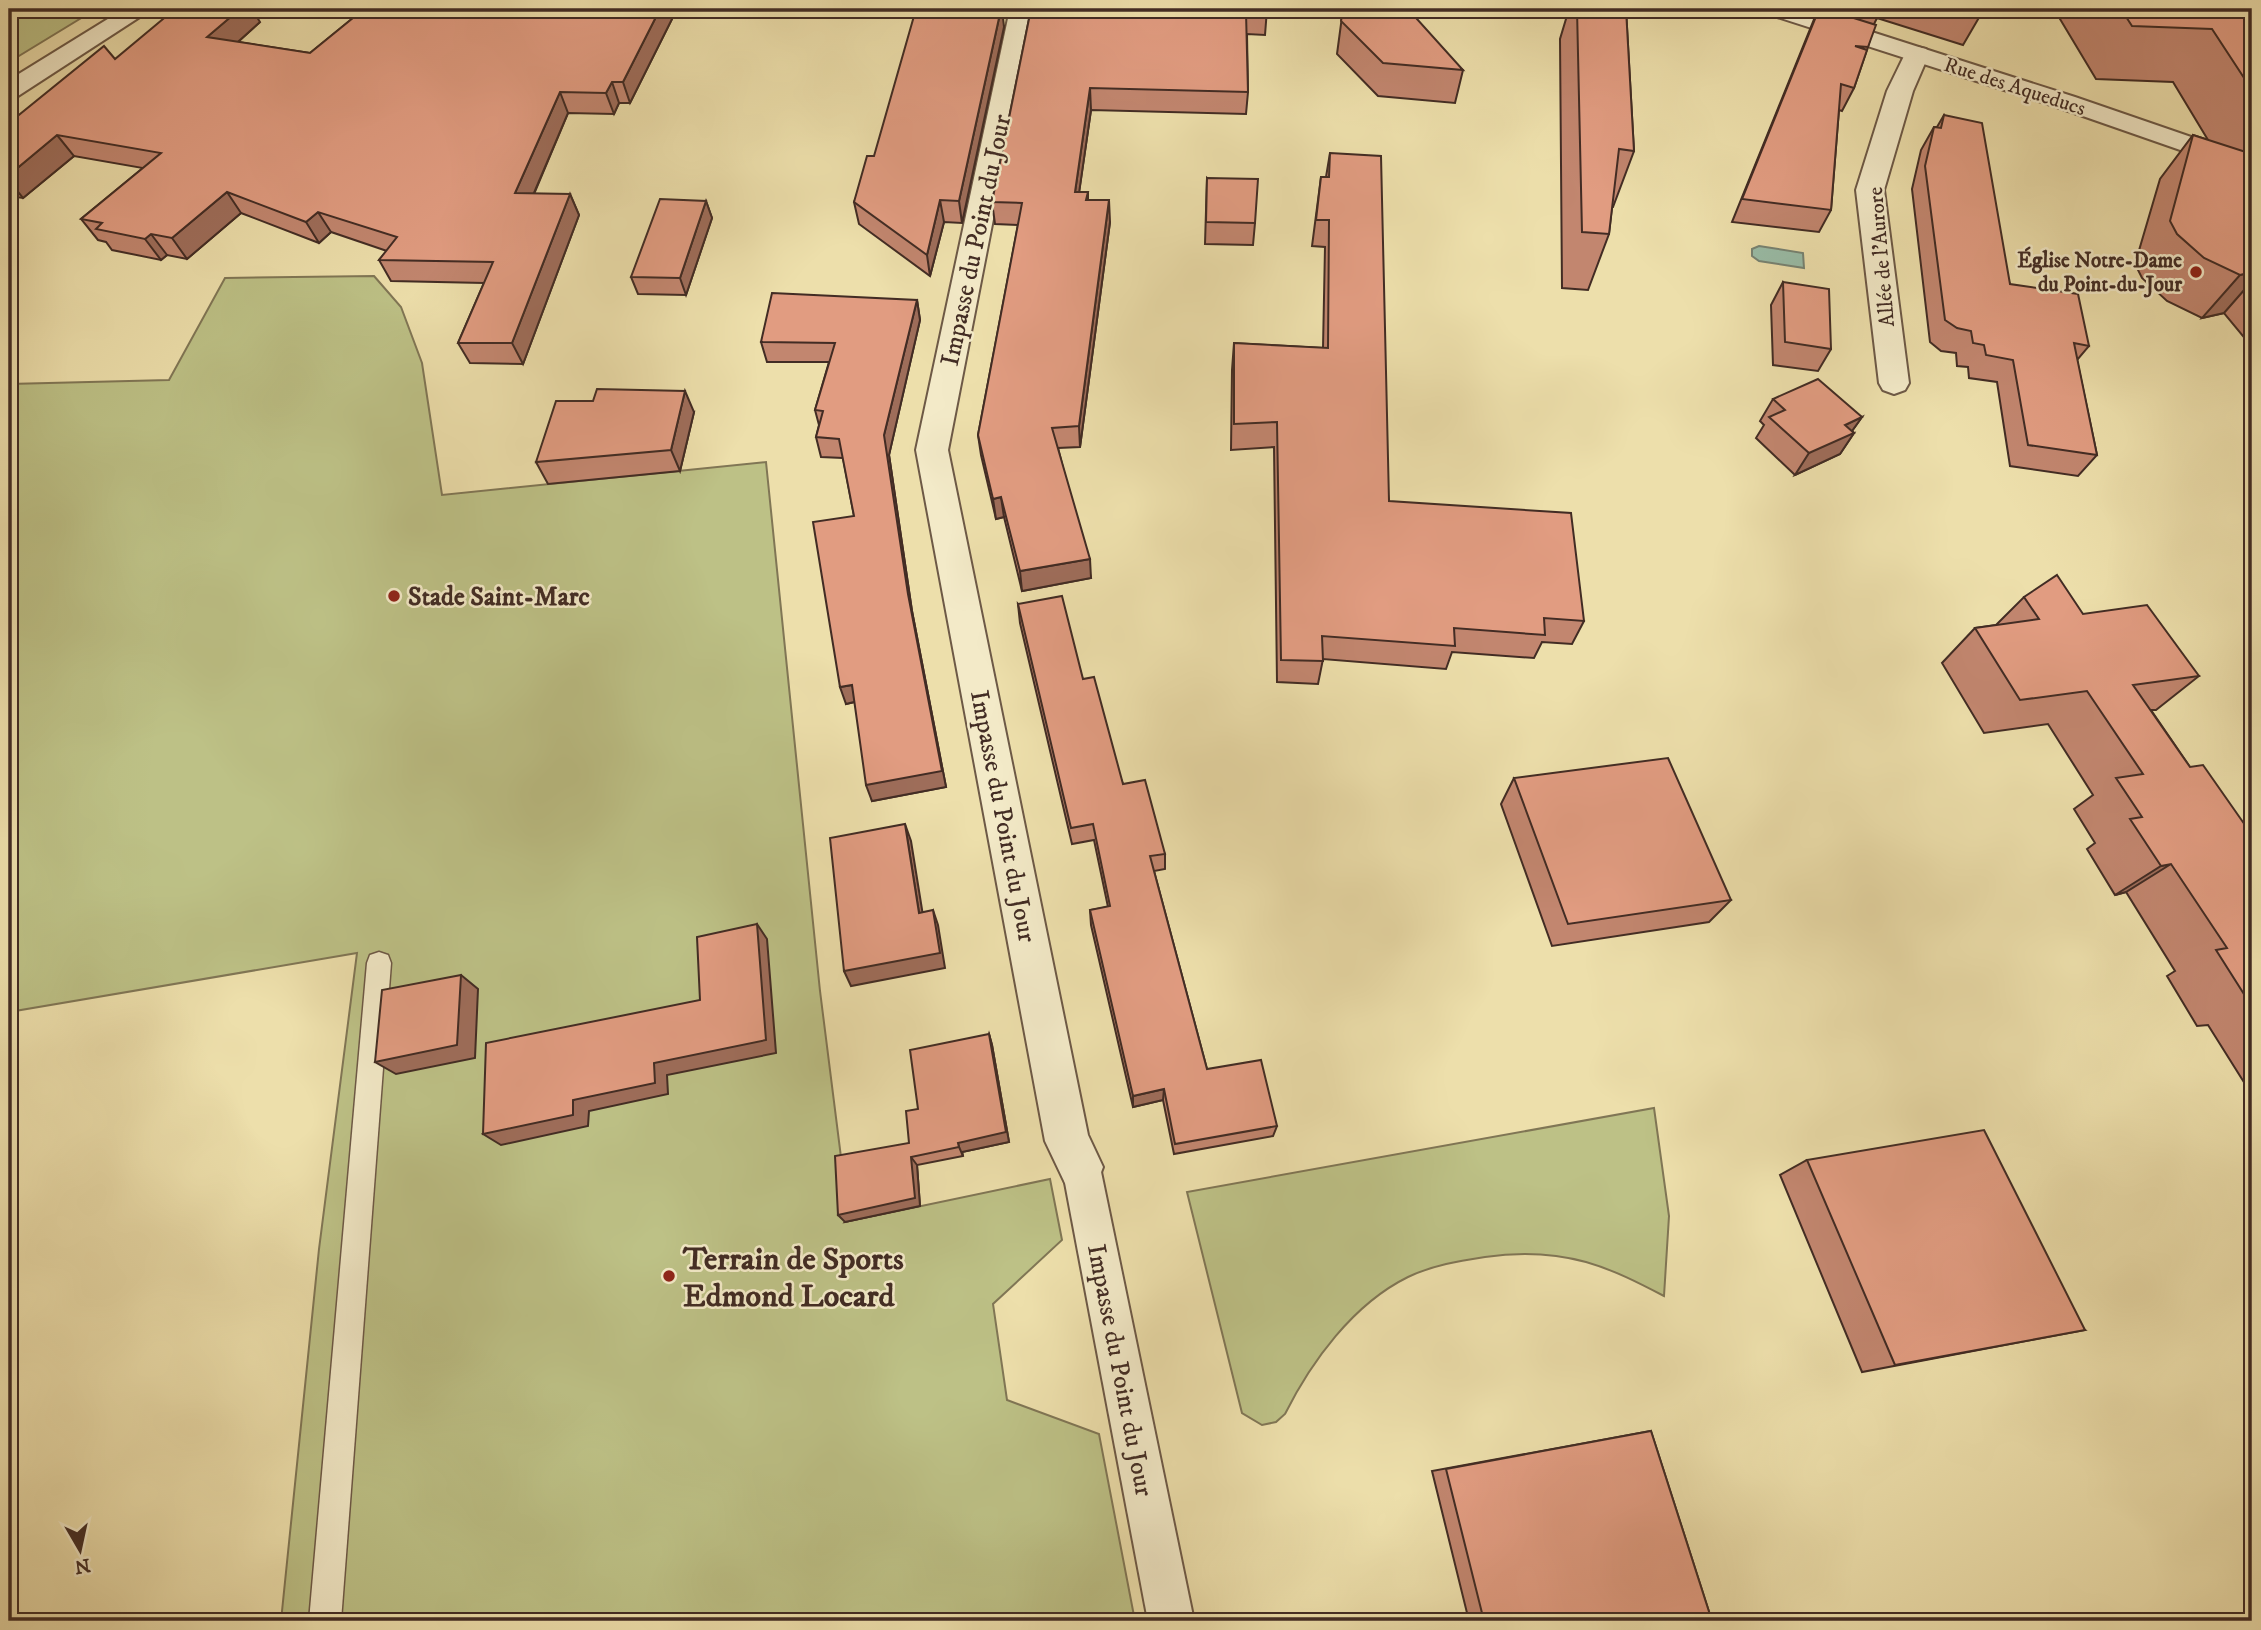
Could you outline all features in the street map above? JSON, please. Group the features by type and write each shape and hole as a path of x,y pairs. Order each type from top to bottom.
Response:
{"street":[{"path":"9,91 141,9"},
{"name":"Impasse du Point du Jour","path":"1022,9 932,450 1067,1141 1081,1167 1171,1621"},
{"name":"Rue des Aqueducs","path":"1776,9 2252,167"},
{"name":"Allée de l'Aurore","path":"1894,383 1870,191 1900,91 1917,54"}],"lane":[{"path":"325,1621 379,963"}],"green space":[{"path":"9,9 96,9 9,62"},
{"path":"374,276 401,307 422,363 442,495 766,462 820,991 842,1165 845,1222 1050,1179 1062,1240 993,1304 1007,1400 1099,1434 1135,1621 281,1621 319,1249 357,953 9,1012 9,384 169,380 225,278"},
{"path":"1654,1108 1669,1216 1664,1296 1606,1269 1561,1257 1510,1254 1436,1266 1408,1277 1369,1302 1321,1355 1285,1414 1276,1422 1262,1425 1242,1413 1187,1192"}],"shaded area":[{"path":"1759,246 1803,253 1804,268 1759,261 1752,256 1752,249"}],"building":[{"path":"175,9 240,9 207,37 310,53 364,9 660,9 623,82 612,82 606,93 560,92 515,193 570,194 512,343 458,343 493,262 379,260 397,237 318,212 306,222 227,192 172,238 151,234 145,239 96,229 102,223 81,219 161,153 57,135 9,175 9,123 104,46 115,59"},
{"path":"916,9 1001,9 959,201 940,200 927,255 854,202 867,156 874,156"},
{"path":"1031,9 1267,9 1267,13 1246,12 1248,92 1090,88 1075,192 1088,192 1086,200 1109,200 1079,426 1052,428 1090,559 1020,571 1001,497 993,499 978,435 1022,203 992,202"},
{"path":"1343,9 1408,9 1463,70 1383,63 1341,21"},
{"path":"1577,9 1626,9 1634,151 1619,149 1609,234 1582,232"},
{"path":"1819,9 1876,25 1868,47 1855,46 1867,50 1854,88 1841,84 1831,210 1742,199"},
{"path":"2121,9 2252,9 2252,87 2212,29 2132,26"},
{"path":"1944,115 1982,123 2010,284 2078,294 2089,346 2074,343 2097,455 2028,445 2013,360 1986,355 1984,345 1973,343 1971,331 1957,328 1945,320 1925,166 1934,127 1941,128"},
{"path":"2193,135 2252,154 2252,272 2240,275 2204,258 2177,234 2170,221"},
{"path":"1330,153 1381,156 1389,501 1571,513 1584,621 1544,618 1545,635 1454,628 1455,646 1322,636 1323,661 1281,660 1277,422 1234,424 1234,343 1328,348 1329,220 1316,220 1321,177 1329,177"},
{"path":"1207,178 1258,179 1255,223 1206,222"},
{"path":"660,199 706,201 680,278 631,277"},
{"path":"1783,282 1829,289 1831,349 1785,342"},
{"path":"772,293 917,300 884,435 908,594 942,771 866,785 852,685 840,687 813,522 854,516 839,439 816,437 823,411 815,410 835,343 761,342"},
{"path":"1818,379 1862,417 1845,425 1854,433 1809,453 1769,417 1785,410 1773,399"},
{"path":"597,389 685,391 671,450 536,462 556,401 593,401"},
{"path":"2057,575 2083,614 2147,605 2199,676 2133,685 2190,767 2203,765 2252,835 2252,1002 2249,1002 2216,950 2227,948 2171,864 2161,866 2130,819 2142,817 2116,778 2143,774 2087,691 2020,700 1975,628 2039,619 2024,597"},
{"path":"1062,596 1083,679 1094,677 1123,784 1145,780 1165,854 1150,856 1207,1069 1261,1060 1277,1126 1175,1144 1164,1089 1133,1096 1090,910 1110,906 1093,824 1071,828 1018,604"},
{"path":"1668,758 1731,900 1568,924 1514,778"},
{"path":"905,824 919,913 933,910 940,953 844,971 830,838"},
{"path":"757,924 766,1040 654,1063 655,1083 573,1100 573,1115 483,1134 486,1043 700,1000 697,937"},
{"path":"461,975 457,1045 375,1062 382,990"},
{"path":"989,1034 1006,1132 958,1143 959,1147 911,1157 915,1198 838,1215 835,1156 909,1143 906,1111 918,1109 910,1050"},
{"path":"1984,1130 2085,1330 1895,1365 1807,1160"},
{"path":"1651,1431 1712,1621 1484,1621 1446,1469"}],"place":[{"name":"Église Notre-Dame du Point-du-Jour","path":"2196,272"},
{"name":"Stade Saint-Marc","path":"394,596"},
{"name":"Terrain de Sports Edmond Locard","path":"669,1276"}]}
